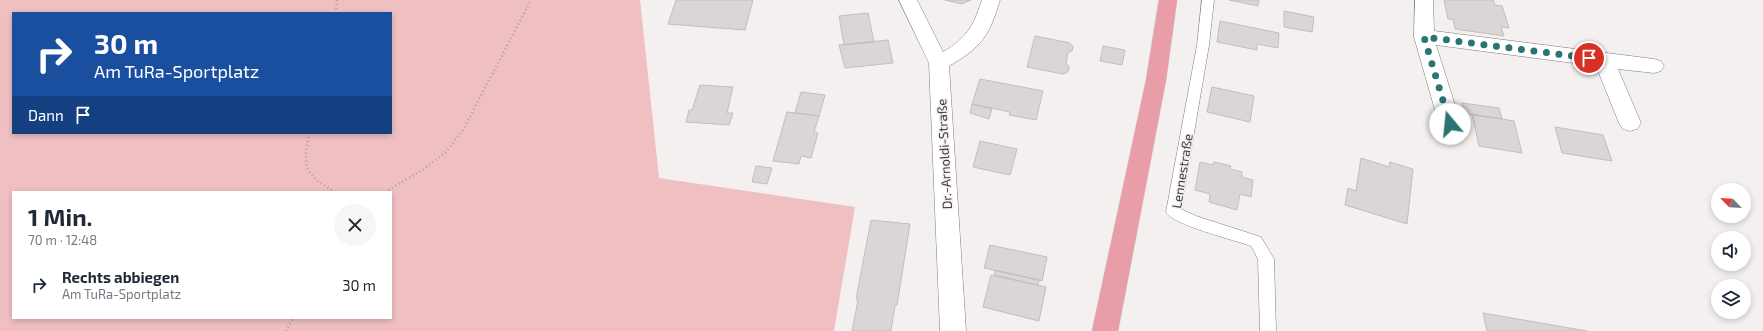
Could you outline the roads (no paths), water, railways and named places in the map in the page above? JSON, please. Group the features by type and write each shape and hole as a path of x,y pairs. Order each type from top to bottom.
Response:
{"main road":[{"path":"1105,331 1155,88 1168,0"}],"street":[{"path":"908,0 939,63 965,49 975,38 983,25 991,0"},
{"path":"1424,0 1424,37 1450,124"},
{"path":"1424,37 1654,66"},
{"path":"1604,60 1630,124"},
{"name":"Dr.-Arnoldi-Straße","path":"939,63 953,331"}],"lane":[{"name":"Lennestraße","path":"1208,0 1203,45 1173,212 1192,221 1256,241 1266,259 1268,331"}]}
